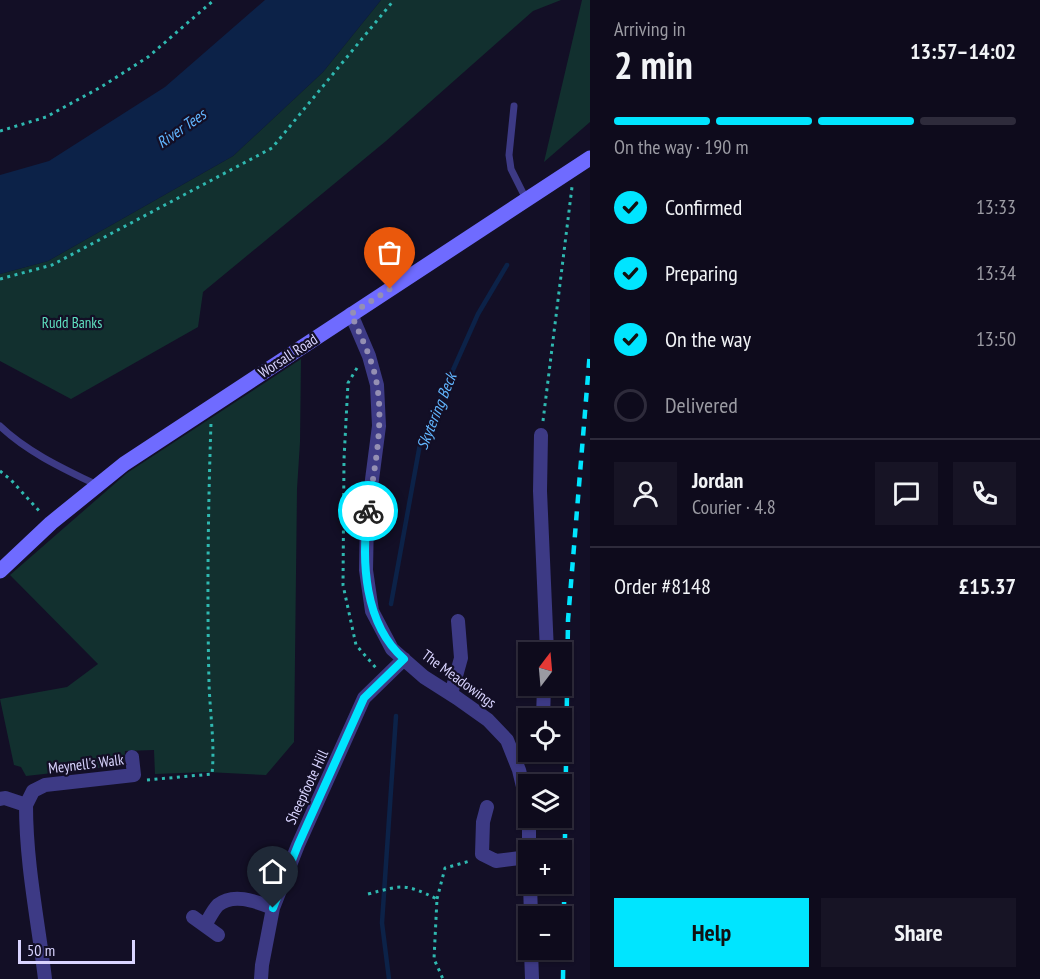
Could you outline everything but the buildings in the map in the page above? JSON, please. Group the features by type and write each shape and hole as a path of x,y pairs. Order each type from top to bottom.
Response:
{"main road":[{"name":"Worsall Road","path":"0,571 51,523 124,464 590,158"}],"street":[{"name":"The Meadowings","path":"351,314 368,354 377,385 379,426 367,518 366,570 372,611 392,649 424,677 488,720 507,740 519,774"},
{"path":"542,435 540,491 547,642"},
{"path":"451,694 461,658 458,621"},
{"name":"Sheepfoote Hill","path":"261,979 273,908 298,845 364,698 404,659"},
{"path":"514,757 518,753"},
{"name":"Meynell's Walk","path":"26,805 33,791 45,785 134,775 132,757"},
{"path":"0,799 5,798 26,805 26,840 31,892 45,979"},
{"path":"487,807 483,822 482,854 496,861 518,858"},
{"path":"205,925 218,905 232,898 252,900 273,908"},
{"path":"194,917 218,935"},
{"path":"531,960 532,979"}],"lane":[{"path":"514,106 509,155 511,169 526,200"},
{"path":"0,426 10,436 56,464 97,485"}],"path":[{"path":"0,131 46,117 101,87 148,57 214,0"},
{"path":"0,279 52,265 272,148 394,0"},
{"path":"542,435 575,168"},
{"path":"368,354 348,383 344,459 343,585 356,645 385,679"},
{"path":"134,775 147,780 212,774 214,750 209,684 209,489 212,406"},
{"path":"0,471 51,523"},
{"path":"443,979 435,959 437,899 445,868 488,857"},
{"path":"368,894 400,886 413,887 437,899"}],"green space":[{"name":"Rudd Banks","path":"381,0 561,0 533,11 386,141 203,292 198,327 71,399 0,361 0,274 48,261 233,156 323,72"},
{"path":"582,0 590,0 590,122 544,162"},
{"path":"301,359 294,742 266,775 207,772 155,774 154,750 125,751 124,765 26,776 21,767 14,765 0,699 67,687 98,664 10,575 127,473"}],"water":[{"name":"River Tees","path":"265,0 381,0 323,72 233,156 48,261 0,274 0,175 49,161 165,87"}],"waterway":[{"name":"Skytering Beck","path":"391,604 420,444 478,314 507,265"},
{"name":"Skytering Beck","path":"389,979 382,923 396,716"}],"railway":[{"path":"563,979 568,620 590,351"}],"way so far":[{"path":"368,511 379,426 377,385 369,356 351,314 390,289"}],"route":[{"path":"273,908 298,845 364,698 404,659 392,649 372,611 366,570 368,511"}]}
